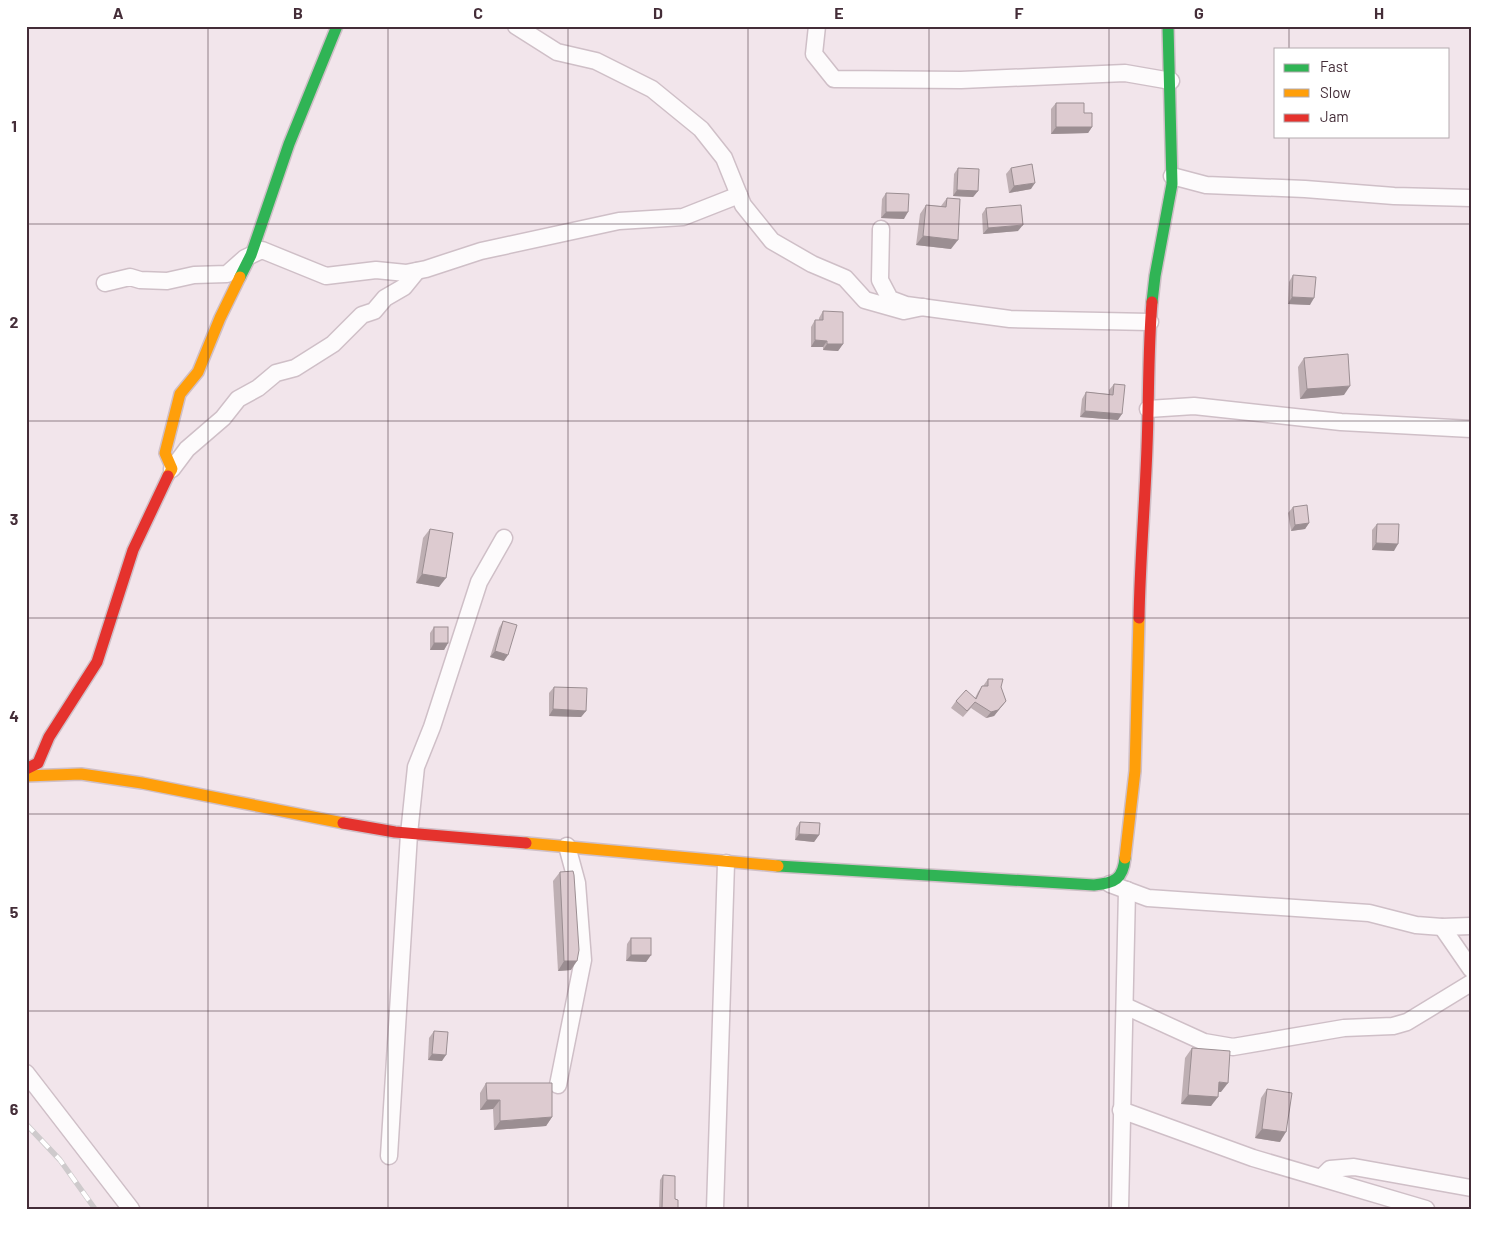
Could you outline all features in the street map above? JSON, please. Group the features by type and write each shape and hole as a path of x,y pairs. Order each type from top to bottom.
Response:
{"street":[{"path":"172,469 165,453 180,394 198,372 220,318 251,255 289,144 337,26"},
{"path":"516,26 557,52 596,61 652,89 701,129 724,158 743,205 772,241 812,264 845,278 865,300 904,311 923,307"},
{"path":"817,26 814,54 834,79 961,80 1125,73 1171,81"},
{"path":"1110,884 1119,879 1124,870 1135,771 1137,649 1150,322 1154,276 1172,176 1171,81 1168,26"},
{"path":"1172,176 1206,185 1305,189 1394,196 1471,198"},
{"path":"105,283 130,277 140,280 167,281 194,275 227,274 251,255 262,250 326,276 376,270 417,271 481,251 619,221 683,216 739,195"},
{"path":"881,229 880,280 890,299 923,307 1010,319 1150,322"},
{"path":"26,769 38,762 49,737 81,684 97,662 133,550 172,469 187,449 223,418 238,399 258,388 276,372 295,368 333,344 362,315 374,311 385,298 404,287 417,271"},
{"path":"1148,409 1194,406 1341,422 1471,429"},
{"path":"389,1156 409,834 416,767 432,727 478,582 504,538"},
{"path":"26,776 81,774 142,783 302,816 409,834 567,846 726,863 970,877 1052,884 1110,884 1148,898 1369,913 1416,925 1442,927 1471,926"},
{"path":"558,1085 583,960 577,883 567,846"},
{"path":"715,1209 726,863"},
{"path":"1120,1209 1127,890"},
{"path":"1442,927 1471,969"},
{"path":"1125,1006 1204,1042 1233,1047 1344,1028 1393,1026 1406,1022 1471,983"},
{"path":"26,1073 131,1209"},
{"path":"1121,1110 1253,1158 1426,1209"},
{"path":"1322,1177 1330,1169 1354,1167 1471,1188"}],"building":[{"path":"1056,103 1084,103 1084,113 1092,113 1092,127 1056,127"},
{"path":"1032,164 1035,183 1014,186 1011,168"},
{"path":"958,168 979,169 978,191 957,190"},
{"path":"886,193 909,194 908,212 886,212"},
{"path":"947,198 960,199 958,240 923,236 926,205 946,207"},
{"path":"1021,205 1023,225 988,228 986,208"},
{"path":"1293,275 1316,277 1314,298 1292,297"},
{"path":"823,311 843,312 843,344 827,344 827,341 815,340 815,320 823,320"},
{"path":"1348,354 1350,386 1307,389 1304,358"},
{"path":"1114,384 1125,385 1122,414 1085,411 1086,392 1113,395"},
{"path":"1307,505 1309,523 1295,525 1293,507"},
{"path":"1377,524 1399,524 1398,544 1376,543"},
{"path":"430,529 453,533 446,578 422,574"},
{"path":"503,621 517,625 508,655 495,651"},
{"path":"434,627 448,627 448,643 434,643"},
{"path":"988,679 1003,679 1001,687 1006,701 998,710 991,712 975,702 967,711 956,701 966,690 976,699 982,686 988,686"},
{"path":"554,687 587,688 586,711 553,709"},
{"path":"800,822 820,823 819,835 799,834"},
{"path":"573,871 579,950 577,961 564,961 560,872"},
{"path":"631,938 651,938 651,955 631,955"},
{"path":"434,1031 448,1032 446,1055 432,1054"},
{"path":"1192,1048 1230,1051 1228,1083 1219,1082 1218,1097 1188,1095"},
{"path":"486,1083 552,1083 552,1117 500,1121 500,1100 487,1100"},
{"path":"1267,1089 1292,1093 1286,1132 1262,1129"},
{"path":"663,1175 675,1176 675,1199 678,1200 678,1209 662,1209"}],"railway":[{"path":"26,1124 60,1160 95,1209"}],"traffic: fast":[{"path":"240,277 251,255 289,144 337,26"},
{"path":"1152,302 1172,184 1168,26"},
{"path":"778,866 1094,885 1117,879 1122,871 1125,858"}],"traffic: slow":[{"path":"168,476 172,469 165,453 180,394 198,372 220,318 240,277"},
{"path":"1125,858 1135,771 1139,618"},
{"path":"26,776 81,774 142,783 343,823"},
{"path":"526,843 778,866"}],"traffic: jam":[{"path":"1139,618 1152,302"},
{"path":"26,769 38,763 49,737 97,662 133,550 168,476"},
{"path":"343,823 395,832 526,843"}]}
